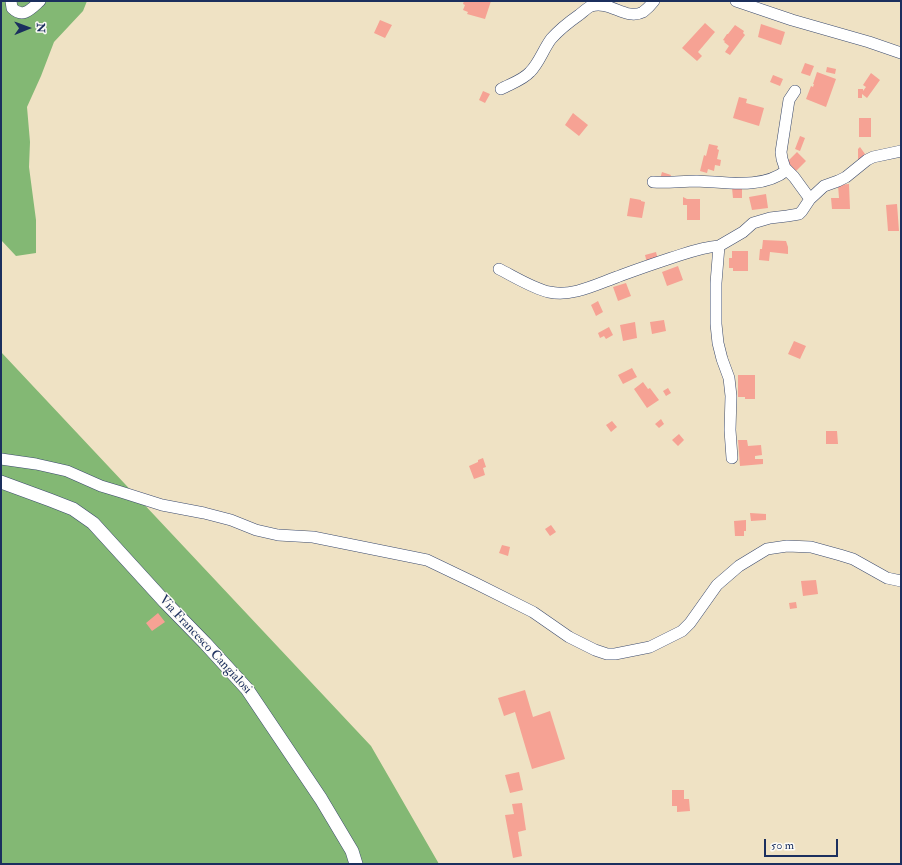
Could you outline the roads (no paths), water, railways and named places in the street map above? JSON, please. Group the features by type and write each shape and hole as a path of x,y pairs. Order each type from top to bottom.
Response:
{"street":[{"path":"11,1 12,8 17,12 22,13 28,11 40,1"},
{"path":"501,89 529,73 555,35 590,6 598,3 604,3 623,11 636,14 642,12 654,1"},
{"path":"736,1 901,53"},
{"path":"795,91 788,100 781,152 783,164 810,199"},
{"path":"499,269 549,292 572,292 585,289 682,254 707,247 719,246 743,232 753,223 770,218 799,214 810,199 824,186 846,177 873,157 901,151"},
{"path":"654,182 667,183 697,181 752,183 775,178 787,170"},
{"path":"719,246 716,283 716,324 718,342 729,378 732,396 730,430 732,458"},
{"path":"1,459 36,464 67,471 107,488 162,505 231,520 256,530 278,535 313,537 427,560 533,612 552,627 569,637 595,650 607,654 615,654 650,647 682,631 690,623 717,585 739,566 768,549 787,546 811,547 853,559 887,578 901,581"},
{"name":"Via Francesco Cangialosi","path":"1,482 73,510 93,523 165,602 205,643 247,689 321,799 352,851 356,864"}]}
